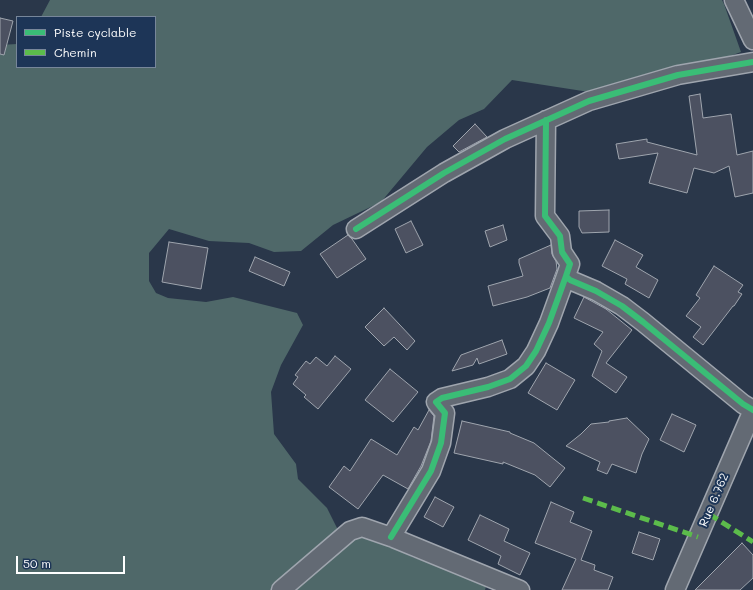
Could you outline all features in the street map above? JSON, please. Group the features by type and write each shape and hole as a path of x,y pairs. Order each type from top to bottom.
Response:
{"street":[{"path":"734,0 753,40"},
{"path":"356,229 444,173 505,139 589,101 678,74 753,62"},
{"path":"391,537 431,471 441,443 445,413 436,402 442,398 488,387 510,379 526,366 536,351 549,323 570,264 562,252 560,236 545,216 546,120"},
{"path":"566,276 570,280 596,291 622,306 649,326 743,404 753,410"},
{"name":"Rue 6.762","path":"675,590 753,410"},
{"path":"281,590 350,531 362,527 391,537 520,590"}],"green space":[{"path":"50,0 722,0 741,52 702,66 589,92 512,80 484,109 459,120 427,147 381,202 333,225 301,251 274,252 249,243 209,241 169,229 149,253 149,281 156,293 168,298 206,302 233,297 297,313 303,325 281,365 271,392 274,434 296,464 298,479 327,508 339,532 390,544 412,557 487,583 485,590 0,590 0,45 16,44 16,68 156,68 156,16 42,16"}],"building":[{"path":"0,18 13,21 4,55 0,54"},
{"path":"700,94 703,118 731,114 737,155 753,151 753,193 735,197 729,166 714,173 694,168 687,193 649,183 658,153 619,159 616,144 647,139 647,142 697,155 689,96"},
{"path":"475,124 487,137 459,152 453,146"},
{"path":"609,210 609,232 582,233 579,227 579,211"},
{"path":"411,221 423,245 406,253 395,229"},
{"path":"503,225 507,240 490,247 485,231"},
{"path":"348,235 366,259 337,278 320,254"},
{"path":"615,240 643,255 636,267 658,280 649,298 625,284 627,279 602,266"},
{"path":"169,242 208,248 201,289 162,282"},
{"path":"551,245 552,254 556,261 557,269 550,288 527,297 493,306 488,286 523,276 519,259"},
{"path":"255,257 290,272 284,286 249,271"},
{"path":"714,266 743,285 738,292 742,294 703,345 693,337 701,327 686,316 700,298 696,295"},
{"path":"584,297 606,309 632,330 606,363 627,377 616,393 592,376 602,351 594,344 603,332 574,318"},
{"path":"384,308 415,341 407,350 394,337 384,346 365,327"},
{"path":"502,340 507,354 479,364 477,358 473,365 452,371 461,355"},
{"path":"335,356 351,369 318,409 304,397 306,395 293,384 298,377 295,375 306,361 310,364 316,357 327,366"},
{"path":"546,363 575,380 557,410 528,393"},
{"path":"390,369 418,392 393,422 365,400"},
{"path":"429,410 434,416 431,441 421,466 408,489 383,475 358,509 329,487 344,466 350,471 371,439 397,455 414,427 418,430"},
{"path":"672,414 696,425 684,452 660,440"},
{"path":"627,418 649,439 636,473 612,464 607,474 597,470 600,462 566,446 591,424"},
{"path":"462,421 510,432 534,443 565,468 550,487 535,475 503,462 503,464 454,453"},
{"path":"435,497 454,507 443,527 424,517"},
{"path":"551,502 574,512 570,522 592,531 581,560 595,565 594,570 613,577 608,590 562,590 576,559 535,543"},
{"path":"480,515 509,529 504,541 530,553 520,575 498,564 501,556 468,540"},
{"path":"639,532 660,539 653,560 632,553"},
{"path":"742,543 753,555 753,578 740,590 695,590"}],"marked path":[{"path":"583,498 698,537"},
{"path":"709,514 753,542"}],"cycle path":[{"path":"356,229 444,173 505,139 589,101 678,75 753,62"},
{"path":"546,120 545,216 560,236 562,252 570,264 566,276 570,280 596,291 622,306 743,404 753,410"},
{"path":"391,537 431,471 441,443 445,413 436,402 442,398 488,387 510,379 526,366 536,351 549,323 566,276"}]}
